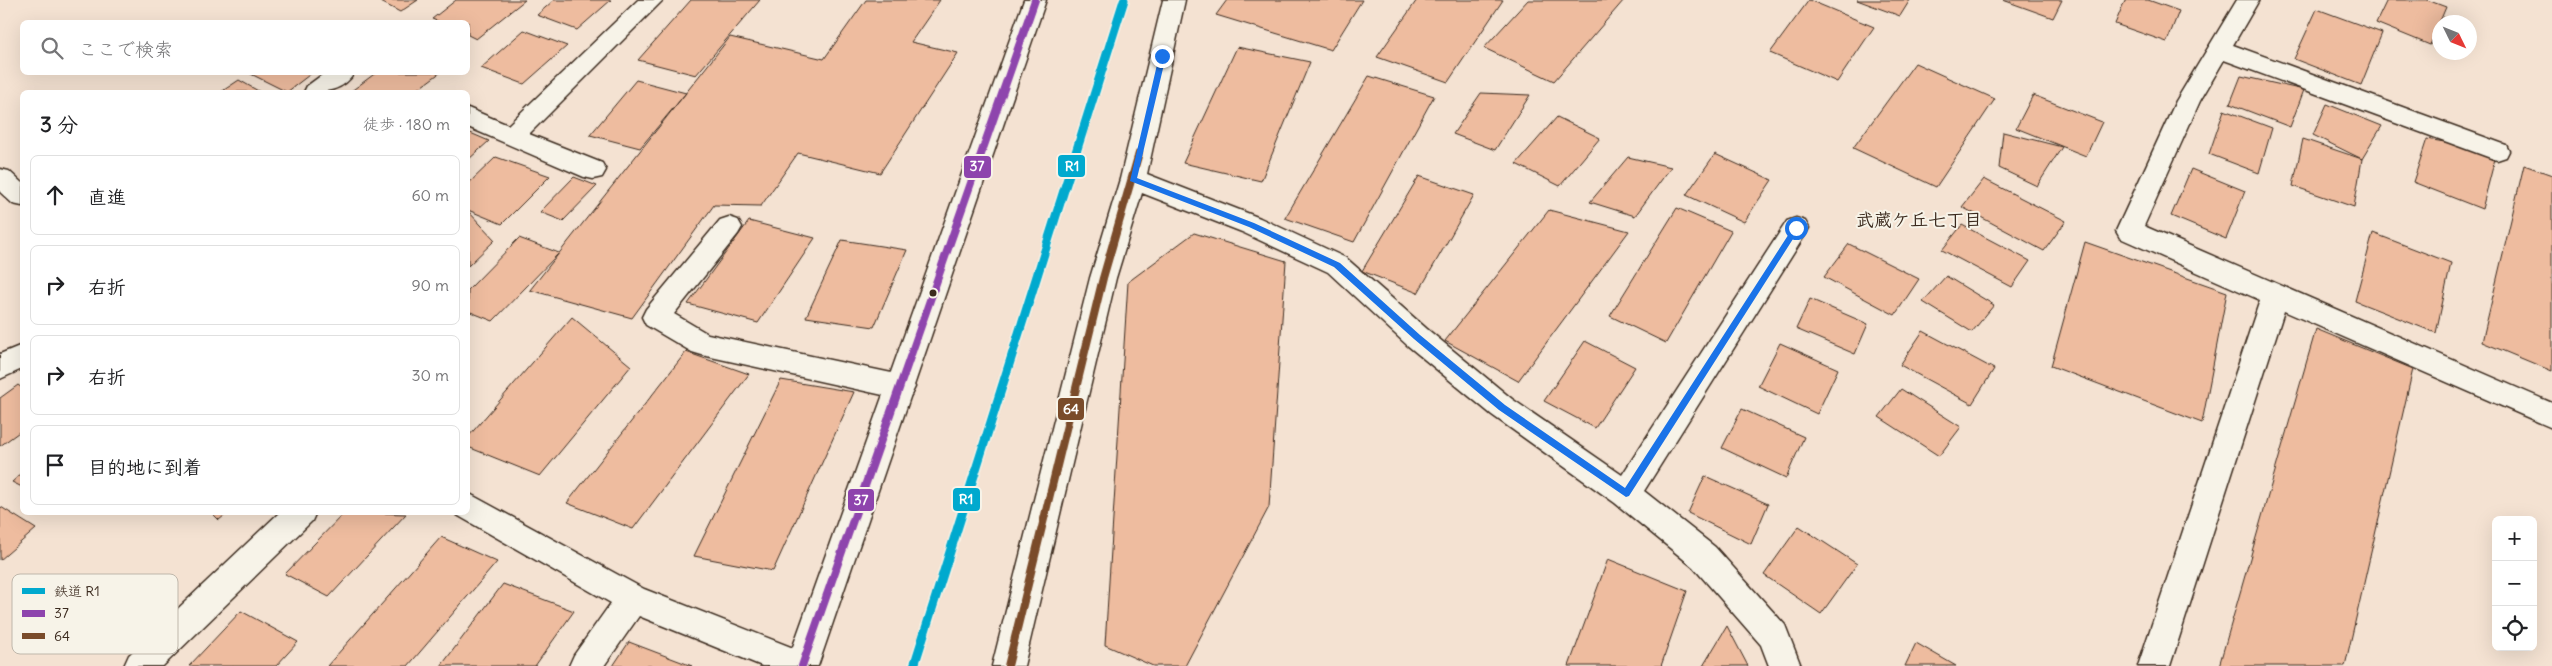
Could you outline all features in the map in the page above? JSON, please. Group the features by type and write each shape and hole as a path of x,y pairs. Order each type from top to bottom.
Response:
{"street":[{"path":"511,137 652,0"},
{"path":"470,507 633,600 801,666 902,387 1035,0"},
{"path":"1008,666 1103,278 1133,179 1174,0"},
{"path":"2248,0 2188,101 2129,231 2552,416"},
{"path":"2219,49 2497,151"},
{"path":"319,90 339,75"},
{"path":"470,118 511,137 593,170"},
{"path":"0,178 20,195"},
{"path":"1133,179 1251,225 1337,265 1417,337 1502,407 1626,494 1704,557 1774,636 1785,666"},
{"path":"729,227 656,317 702,344 902,387"},
{"path":"1626,494 1796,228"},
{"path":"2154,666 2275,296"},
{"path":"0,367 20,357"},
{"path":"178,630 298,515"},
{"path":"585,666 633,600"},
{"path":"140,666 153,654"}],"building":[{"path":"377,0 418,0 400,12"},
{"path":"456,0 525,0 476,39 470,36 470,20 432,19"},
{"path":"554,0 611,0 577,30 537,15"},
{"path":"691,0 760,0 696,75 638,60"},
{"path":"866,0 940,0 911,42 958,53 880,173 798,153 761,206 714,205 632,318 530,290 730,37 824,59"},
{"path":"1227,0 1362,0 1331,50 1216,15"},
{"path":"1417,0 1503,0 1448,82 1377,57"},
{"path":"1528,0 1624,0 1554,81 1484,48"},
{"path":"1809,0 1874,27 1837,82 1770,53"},
{"path":"1857,0 1910,0 1900,16"},
{"path":"2003,0 2062,0 2053,18"},
{"path":"2125,0 2148,0 2179,11 2167,42 2115,24"},
{"path":"2387,0 2427,0 2446,7 2443,15 2432,15 2432,40 2430,45 2376,23"},
{"path":"2317,9 2382,33 2361,85 2294,59"},
{"path":"524,30 567,46 524,84 481,68"},
{"path":"1237,47 1310,62 1261,181 1183,163"},
{"path":"1915,63 1995,99 1936,187 1853,148"},
{"path":"253,75 309,75 290,90 283,90"},
{"path":"373,75 437,75 417,90 353,90"},
{"path":"1369,76 1434,96 1354,242 1285,218"},
{"path":"2241,76 2304,90 2290,127 2230,104"},
{"path":"239,80 256,90 224,90"},
{"path":"636,80 686,93 640,148 590,135"},
{"path":"1481,93 1530,95 1495,150 1453,134"},
{"path":"2033,95 2102,122 2086,156 2016,128"},
{"path":"2327,104 2382,126 2362,159 2313,135"},
{"path":"2224,110 2272,128 2259,173 2209,154"},
{"path":"1557,117 1600,138 1560,186 1516,164"},
{"path":"2003,132 2062,147 2037,186 1999,168"},
{"path":"470,133 489,141 470,158"},
{"path":"2303,139 2362,159 2354,207 2293,186"},
{"path":"2427,139 2497,151 2482,209 2413,182"},
{"path":"1715,154 1772,180 1744,222 1686,195"},
{"path":"496,157 550,176 502,224 470,211 470,182"},
{"path":"1628,157 1671,167 1635,216 1590,202"},
{"path":"2524,165 2552,175 2552,371 2482,342"},
{"path":"2191,169 2245,191 2226,239 2171,216"},
{"path":"1419,176 1474,195 1418,293 1362,271"},
{"path":"574,177 597,186 563,221 540,212"},
{"path":"1984,179 2066,221 2044,251 1962,207"},
{"path":"1677,208 1731,231 1666,343 1610,316"},
{"path":"1549,210 1629,231 1518,381 1445,341"},
{"path":"470,213 495,240 470,264"},
{"path":"749,221 815,238 758,323 688,304"},
{"path":"1962,225 2030,261 2012,287 1942,250"},
{"path":"1194,233 1286,261 1269,507 1185,666 1153,666 1105,645 1128,282"},
{"path":"2373,233 2451,263 2436,333 2355,301"},
{"path":"519,238 559,253 493,321 470,312 470,288"},
{"path":"842,240 907,250 874,327 806,317"},
{"path":"2085,242 2227,292 2202,423 2051,366"},
{"path":"1849,244 1919,279 1895,315 1824,277"},
{"path":"1946,276 1994,305 1972,332 1923,302"},
{"path":"1810,299 1868,324 1855,354 1796,329"},
{"path":"572,317 631,366 540,476 470,448 470,435"},
{"path":"2316,329 2413,369 2345,666 2219,666"},
{"path":"1923,331 1994,369 1972,404 1900,365"},
{"path":"1585,341 1635,367 1595,428 1544,401"},
{"path":"1780,343 1838,369 1817,414 1758,386"},
{"path":"686,352 749,374 633,529 567,503"},
{"path":"781,380 854,392 773,571 694,556"},
{"path":"18,385 20,386 20,431 0,446 0,398"},
{"path":"1901,389 1961,427 1939,456 1879,417"},
{"path":"1742,409 1804,437 1786,478 1722,448"},
{"path":"20,475 20,486 12,482"},
{"path":"1705,476 1768,504 1751,544 1688,513"},
{"path":"0,508 36,529 0,560"},
{"path":"214,515 225,515 219,520"},
{"path":"342,515 405,515 329,597 285,574"},
{"path":"1799,526 1857,564 1821,614 1764,575"},
{"path":"441,537 497,562 408,666 327,666"},
{"path":"1608,559 1687,591 1661,666 1569,666"},
{"path":"503,584 574,611 535,666 441,666"},
{"path":"241,611 298,642 276,666 189,666"},
{"path":"1727,626 1748,666 1703,666"},
{"path":"629,642 692,666 613,666"},
{"path":"1916,643 1956,666 1905,666"}],"rail line":[{"name":"R1","path":"914,666 1124,0"}],"transit line":[{"name":"37","path":"802,666 1035,0"},
{"name":"64","path":"1008,666 1103,278 1139,153"}],"district":[{"name":"武蔵ケ丘七丁目","path":"1919,220"}],"route":[{"path":"1162,56 1133,179 1251,225 1337,265 1417,337 1502,407 1626,494 1796,228"}]}
